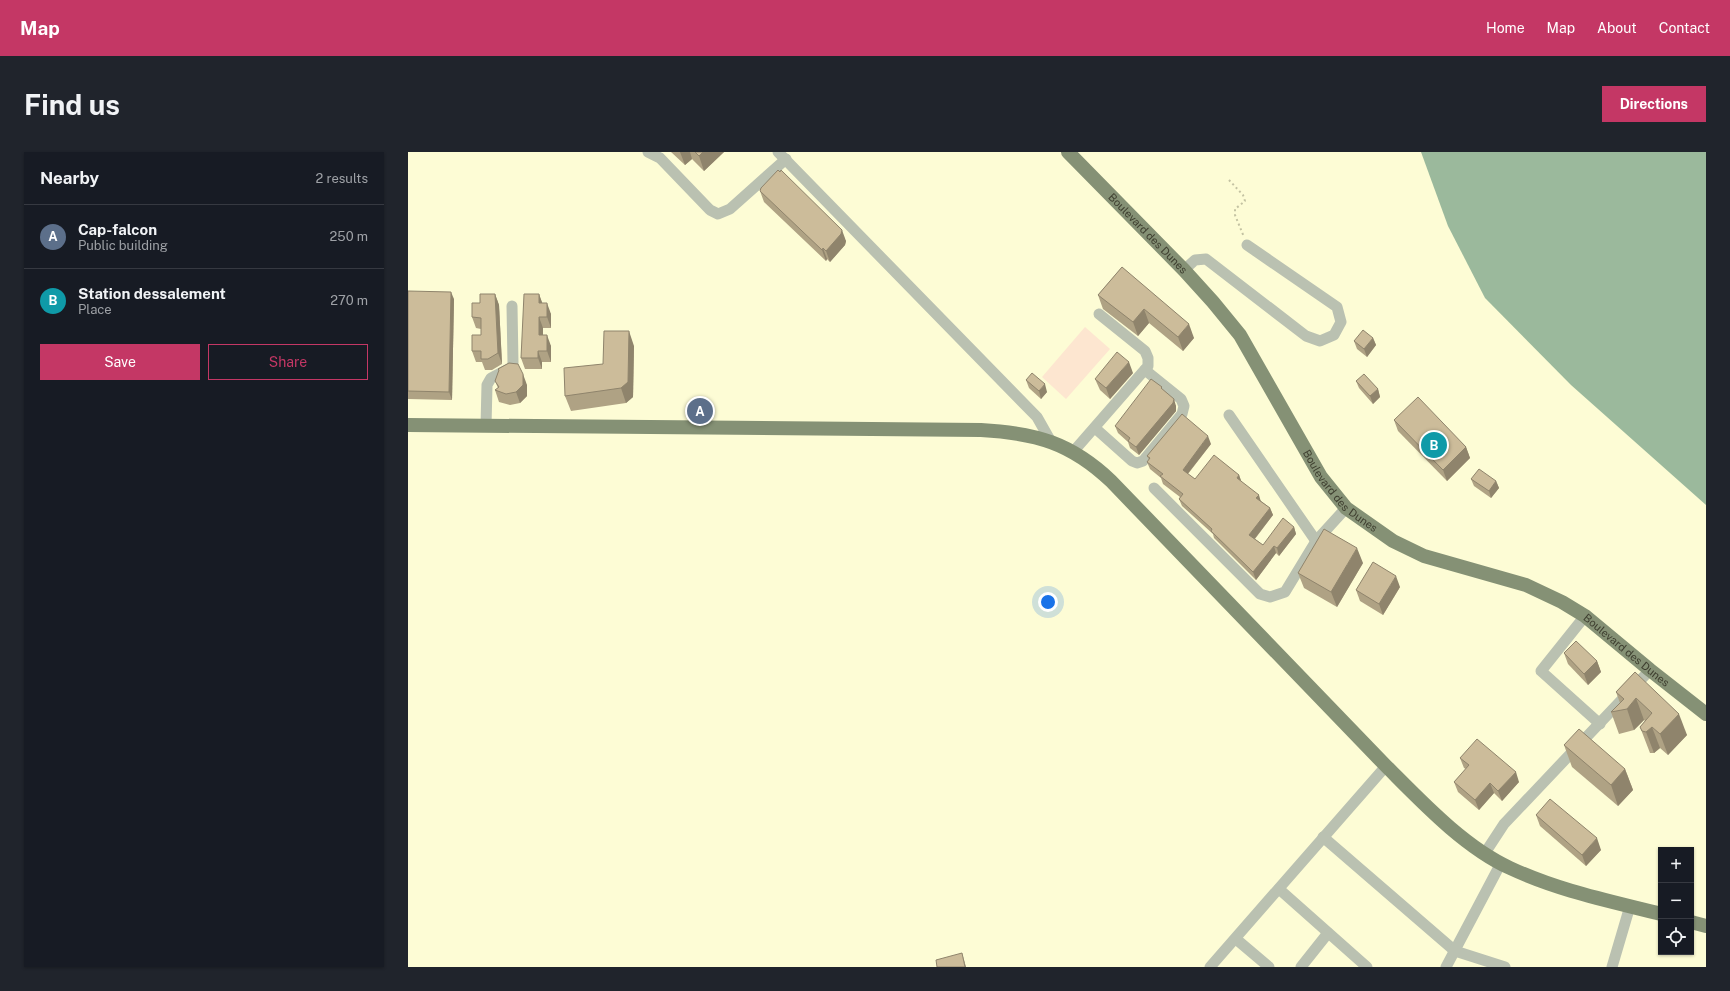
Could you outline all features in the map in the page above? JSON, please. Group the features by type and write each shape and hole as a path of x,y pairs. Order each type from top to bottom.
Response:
{"main road":[{"name":"Boulevard des Dunes","path":"1068,152 1184,270 1240,335 1321,477 1346,508 1393,541 1418,553 1526,585 1562,602 1585,616 1706,714"},
{"path":"408,425 981,430 1006,431 1050,440 1093,465 1111,482 1386,766 1414,794 1470,844 1510,868 1581,895 1658,913"},
{"path":"1694,923 1706,926"}],"street":[{"path":"648,152 660,158 710,210 718,214 730,209 782,156 1037,417 1050,440"},
{"path":"1184,270 1195,260 1206,259 1306,336 1320,341 1334,335 1341,322 1337,307 1247,245"},
{"path":"486,426 487,385 491,378 512,367 512,306"},
{"path":"1073,452 1146,370 1148,361 1145,351 1099,314"},
{"path":"1095,428 1134,463 1140,463 1148,455 1182,414 1184,406 1181,399 1146,370"},
{"path":"1229,415 1316,541"},
{"path":"1154,488 1255,589 1265,596 1275,596 1284,592 1316,541 1346,508"},
{"path":"1585,616 1540,671 1600,724"},
{"path":"1485,853 1504,824 1650,670"},
{"path":"1210,967 1279,889 1323,836 1386,766"},
{"path":"1323,836 1455,951 1505,967"},
{"path":"1446,967 1501,863"},
{"path":"1279,889 1367,967"},
{"path":"1612,967 1630,906"},
{"path":"1301,967 1328,933"},
{"path":"1236,938 1269,967"}],"path":[{"path":"1229,180 1243,195 1245,201 1235,209 1235,215 1247,245"}],"shaded area":[{"path":"1421,152 1706,152 1706,505 1571,385 1485,298 1448,226"},
{"path":"1085,327 1110,349 1066,399 1042,377"}],"building":[{"path":"695,152 703,152 699,156"},
{"path":"778,170 780,172 781,170 842,230 841,234 826,251 823,248 822,250 760,191"},
{"path":"1122,267 1189,324 1178,337 1144,309 1133,322 1098,295"},
{"path":"408,291 451,292 449,392 408,391"},
{"path":"480,294 495,294 498,353 488,359 481,359 481,351 472,351 472,335 481,335 481,318 472,317 472,303 480,303"},
{"path":"524,294 539,294 539,303 547,303 547,317 539,317 539,335 547,335 547,351 538,351 538,358 521,358"},
{"path":"1363,330 1373,338 1364,349 1354,341"},
{"path":"604,331 629,331 628,382 621,388 565,396 564,368 603,364"},
{"path":"1117,352 1129,362 1106,388 1095,379"},
{"path":"509,363 518,364 523,374 523,385 516,392 506,394 495,390 499,387 495,381 499,370 498,369"},
{"path":"1032,373 1045,384 1039,391 1026,380"},
{"path":"1364,374 1378,389 1370,396 1356,381"},
{"path":"1151,379 1174,399 1173,403 1136,447 1128,441 1130,438 1115,426"},
{"path":"1418,397 1466,447 1443,470 1394,420"},
{"path":"1182,414 1208,436 1183,470 1195,479 1214,455 1239,475 1237,478 1259,495 1256,498 1270,508 1249,535 1263,545 1283,518 1294,527 1277,548 1274,546 1253,572 1211,531 1212,529 1179,499 1183,494 1160,476 1163,474 1147,462 1150,458 1147,456"},
{"path":"1479,469 1496,481 1489,491 1471,479"},
{"path":"1324,529 1357,548 1331,592 1298,573"},
{"path":"1373,562 1396,576 1379,604 1356,590"},
{"path":"1576,641 1597,661 1584,674 1564,653"},
{"path":"1635,672 1679,714 1660,734 1652,727 1646,732 1642,731 1640,727 1652,713 1636,698 1627,709 1611,712 1624,699 1616,692"},
{"path":"1579,729 1625,769 1611,785 1564,745"},
{"path":"1477,739 1516,772 1498,791 1490,783 1475,800 1454,782 1469,765 1460,758"},
{"path":"1550,799 1597,838 1582,855 1536,815"},
{"path":"962,953 965,967 937,967 936,960"}],"place":[{"name":"Cap-falcon","path":"700,411"},
{"name":"Station dessalement","path":"1434,445"}]}
